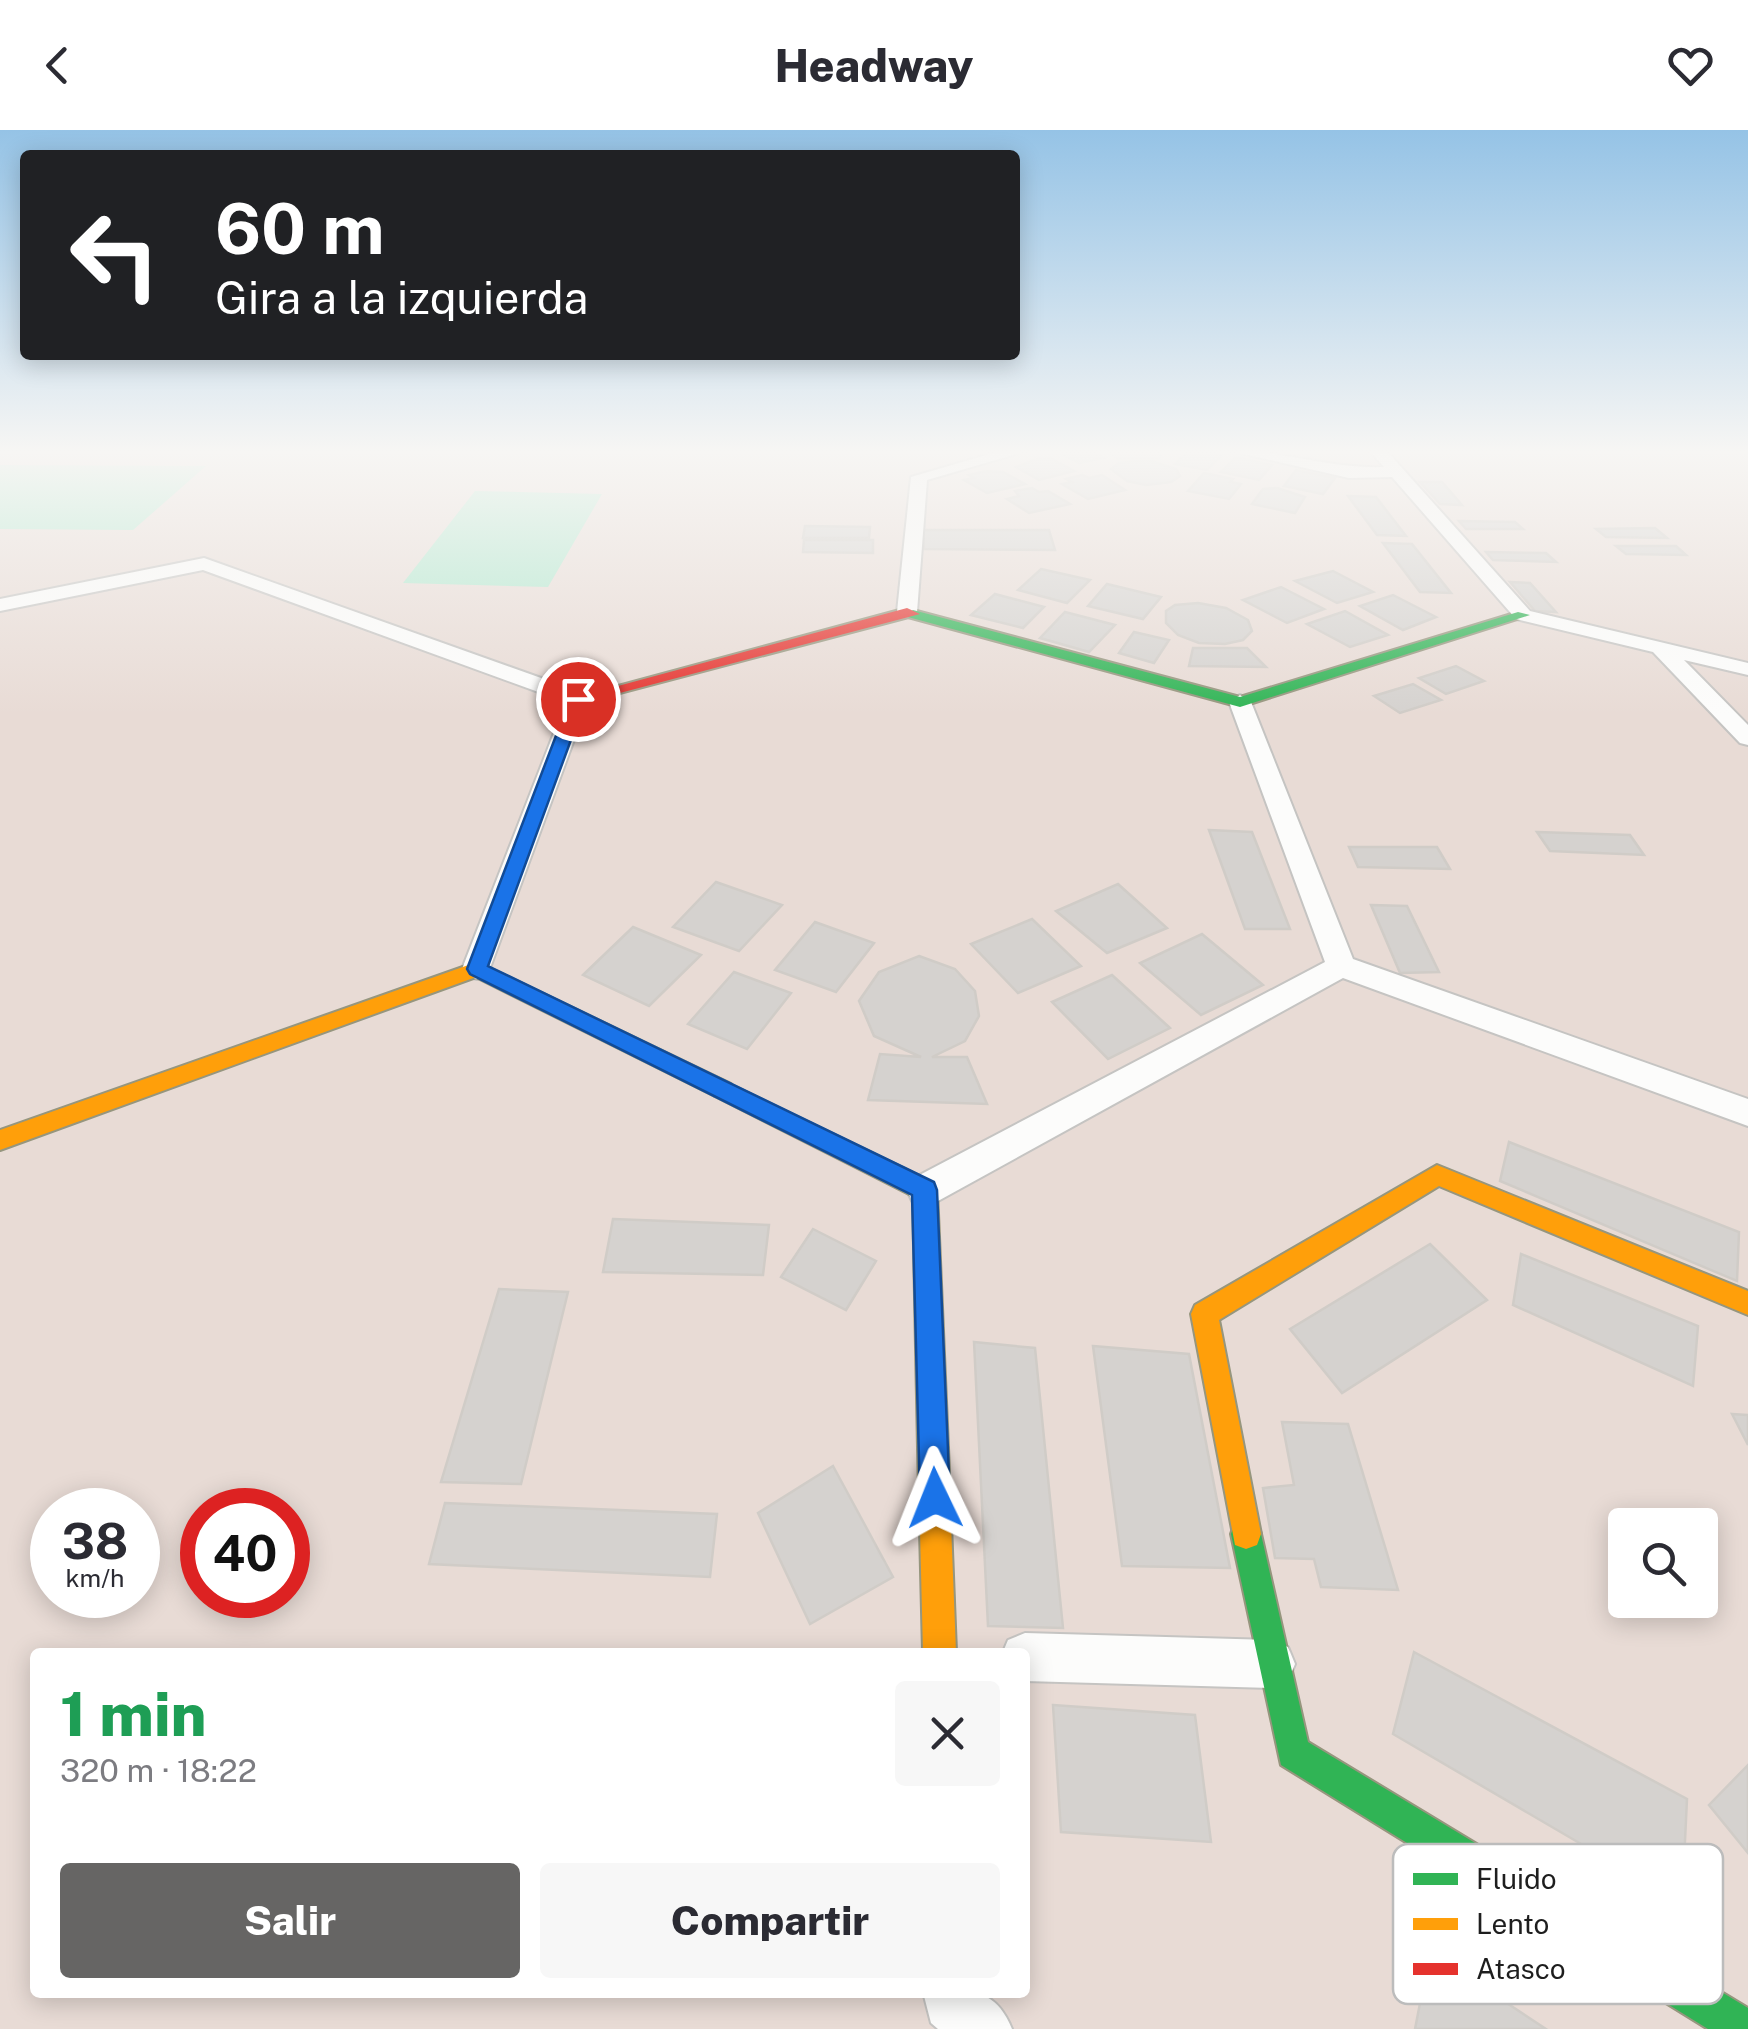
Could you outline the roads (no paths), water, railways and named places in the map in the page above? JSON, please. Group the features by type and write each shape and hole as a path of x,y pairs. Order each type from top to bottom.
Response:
{"street":[{"path":"907,612 914,538"},
{"path":"1454,538 1523,615"},
{"path":"0,606 204,564 578,699 907,612 1240,702 1523,615 1748,669"},
{"path":"1660,648 1748,738"},
{"path":"477,969 578,699"},
{"path":"1240,702 1342,966"},
{"path":"925,1190 1342,966 1748,1113"},
{"path":"0,1140 477,969 925,1190"},
{"path":"1442,1844 1294,1754 1271,1664 1204,1314 1437,1175 1748,1303"},
{"path":"925,1190 940,1648"},
{"path":"1030,1657 1271,1664"},
{"path":"951,1998 951,2003 983,2029"},
{"path":"1704,2004 1745,2029"}]}
